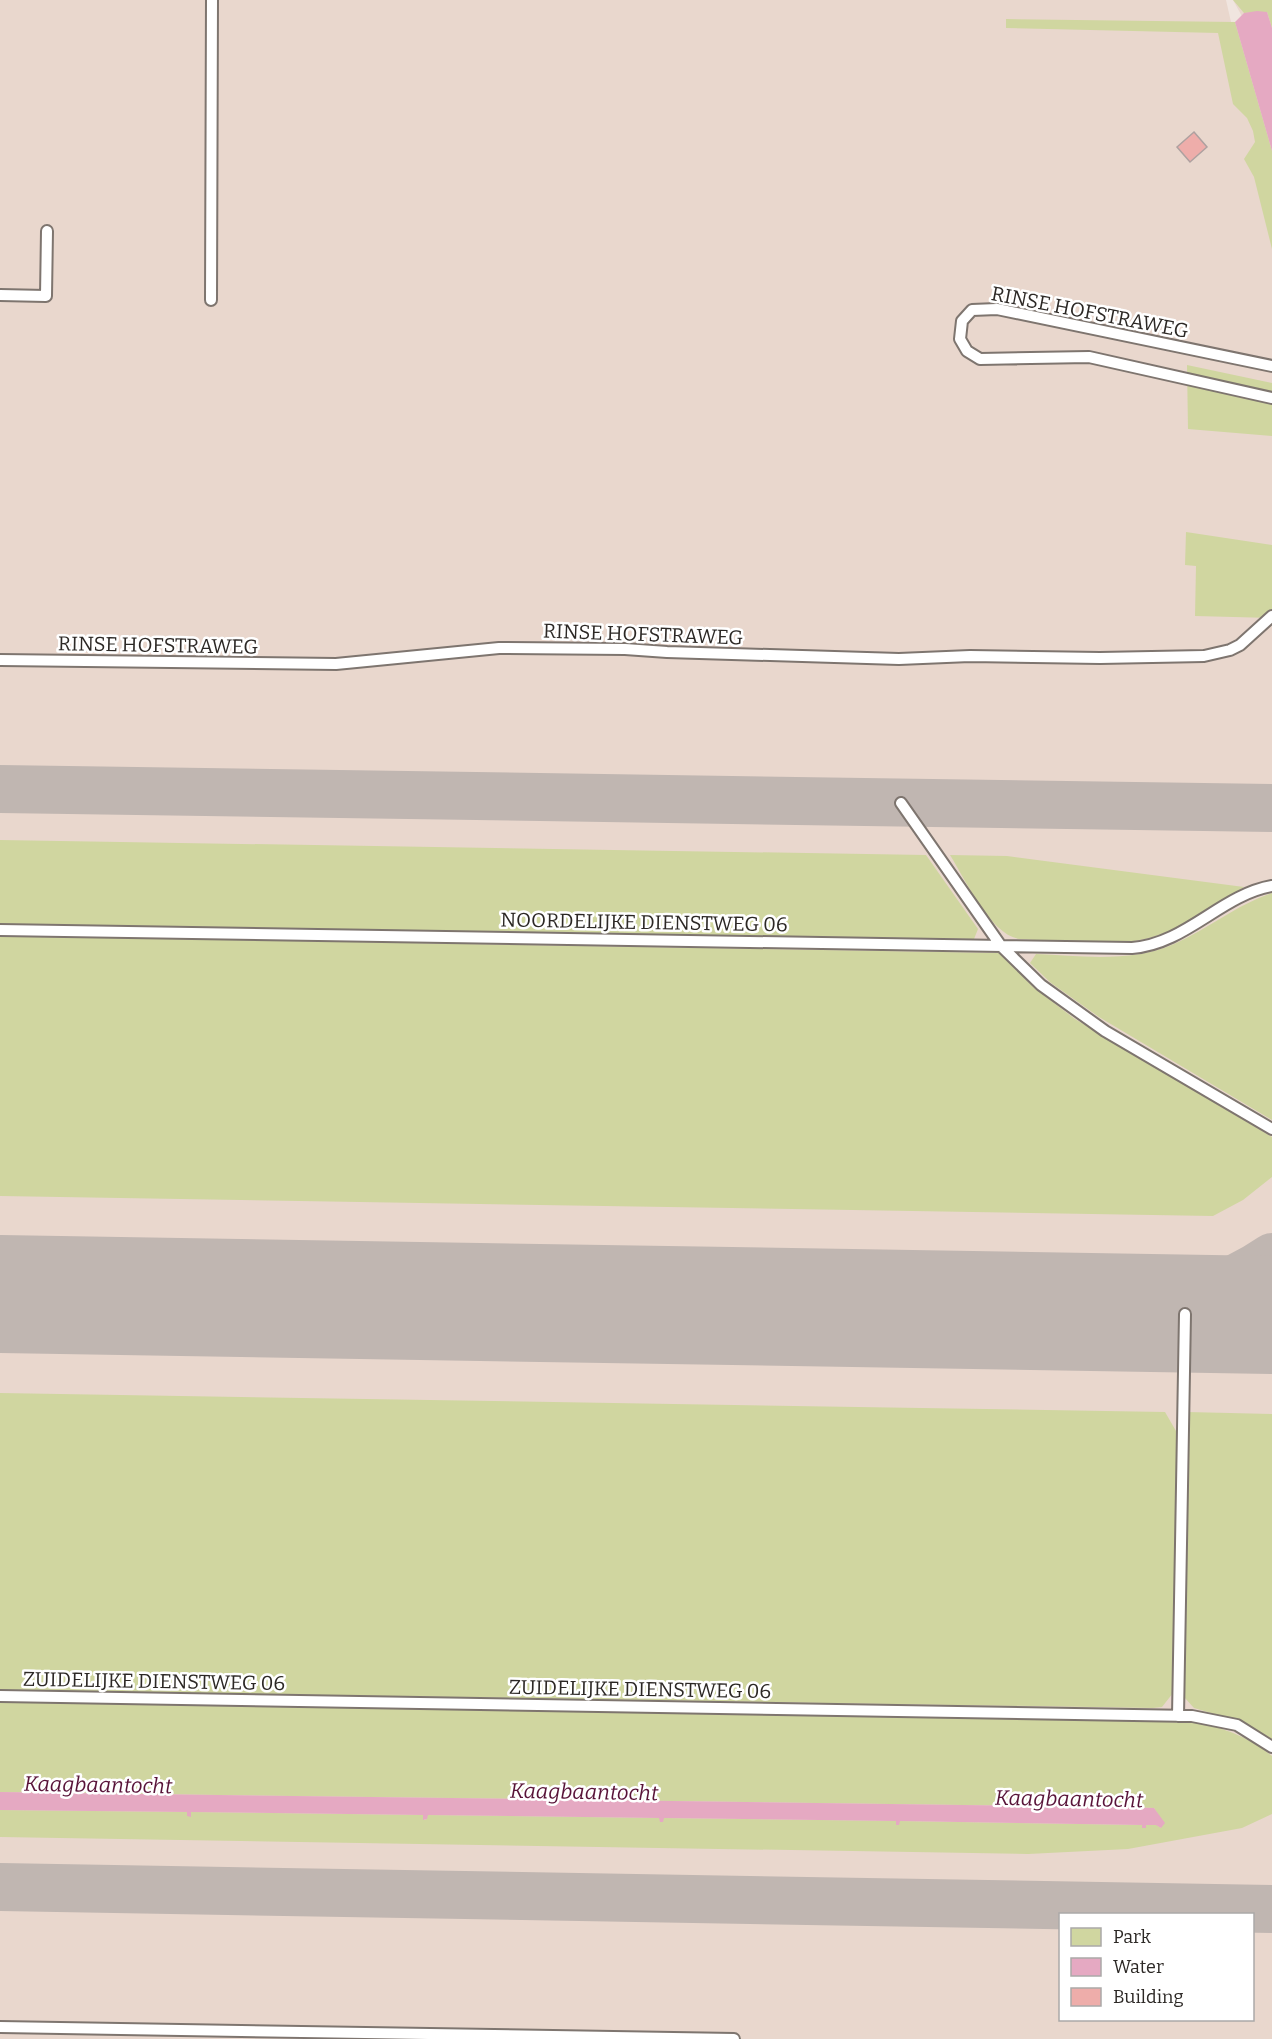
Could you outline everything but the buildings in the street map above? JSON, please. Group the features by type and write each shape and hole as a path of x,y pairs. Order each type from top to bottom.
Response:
{"lane":[{"path":"211,300 212,0"},
{"path":"0,295 46,296 47,231"},
{"name":"RINSE HOFSTRAWEG","path":"1272,366 997,309 972,310 964,316 959,333 963,347 980,359 1089,357 1272,398"},
{"name":"RINSE HOFSTRAWEG","path":"0,660 336,664 499,648 625,649 676,653 899,659 970,656 1100,658 1204,656 1230,650 1240,645 1272,616"},
{"path":"901,803 1002,946 1041,985 1076,1012 1272,1129"},
{"name":"NOORDELIJKE DIENSTWEG 06","path":"0,930 1002,946 1145,946 1174,936 1247,893 1272,886"},
{"path":"1178,1716 1185,1314"},
{"name":"ZUIDELIJKE DIENSTWEG 06","path":"0,1696 1200,1716 1228,1722 1247,1730 1272,1747"},
{"path":"0,2026 338,2036 734,2039"}],"shaded area":[{"path":"0,0 1226,0 1231,22 1235,22 1244,20 1233,0 1272,0 1272,2039 0,2039"}],"green space":[{"path":"1233,0 1272,0 1272,28 1267,12 1244,13"},
{"path":"1006,19 1235,22 1272,151 1272,249 1254,177 1244,159 1255,142 1253,131 1247,118 1233,104 1218,33 1006,28"},
{"path":"1187,365 1272,383 1272,436 1188,429"},
{"path":"1186,532 1272,545 1272,618 1195,616 1196,566 1185,565"},
{"path":"0,840 926,855 978,929 974,939 0,924"},
{"path":"950,855 1007,856 1244,887 1184,924 1145,939 1099,943 1019,939 1008,935 988,917"},
{"path":"1272,893 1272,1120 1099,1017 1051,983 1030,963 1036,954 1106,957 1158,950"},
{"path":"0,936 1000,953 1033,987 1075,1019 1272,1137 1272,1177 1243,1200 1213,1216 0,1196"},
{"path":"0,1393 1165,1412 1176,1431 1179,1444 1173,1693 1162,1707 1153,1708 0,1690"},
{"path":"1187,1412 1272,1414 1272,1739 1245,1723 1194,1708 1184,1697"},
{"path":"0,1700 734,1711 1201,1723 1239,1735 1272,1756 1272,1814 1242,1828 1128,1849 1028,1854 0,1837 0,1810 187,1812 187,1816 191,1816 191,1812 423,1815 424,1820 427,1819 427,1815 660,1818 660,1822 663,1822 663,1818 896,1821 896,1825 899,1825 899,1821 1142,1825 1143,1828 1146,1825 1157,1825 1161,1828 1161,1819 1154,1808 1123,1807 1120,1804 1119,1807 0,1792"}],"water":[{"path":"1267,12 1272,28 1272,151 1235,22 1244,13"},
{"path":"0,1792 1119,1807 1123,1804 1123,1807 1154,1808 1165,1823 1161,1828 1156,1825 1146,1825 1146,1828 1142,1828 1142,1825 900,1821 899,1825 896,1825 896,1821 664,1818 663,1822 660,1822 659,1818 428,1815 427,1819 423,1820 423,1815 191,1812 191,1817 187,1816 187,1812 0,1810"}],"taxiway":[{"path":"0,789 1272,808"},
{"path":"1118,1313 1198,1293 1236,1278 1272,1257"},
{"path":"0,1887 1272,1909"}],"runway":[{"path":"0,1294 1272,1315"}],"water label":[{"name":"Kaagbaantocht","path":"98,1785"},
{"name":"Kaagbaantocht","path":"584,1792"},
{"name":"Kaagbaantocht","path":"1069,1799"}]}
